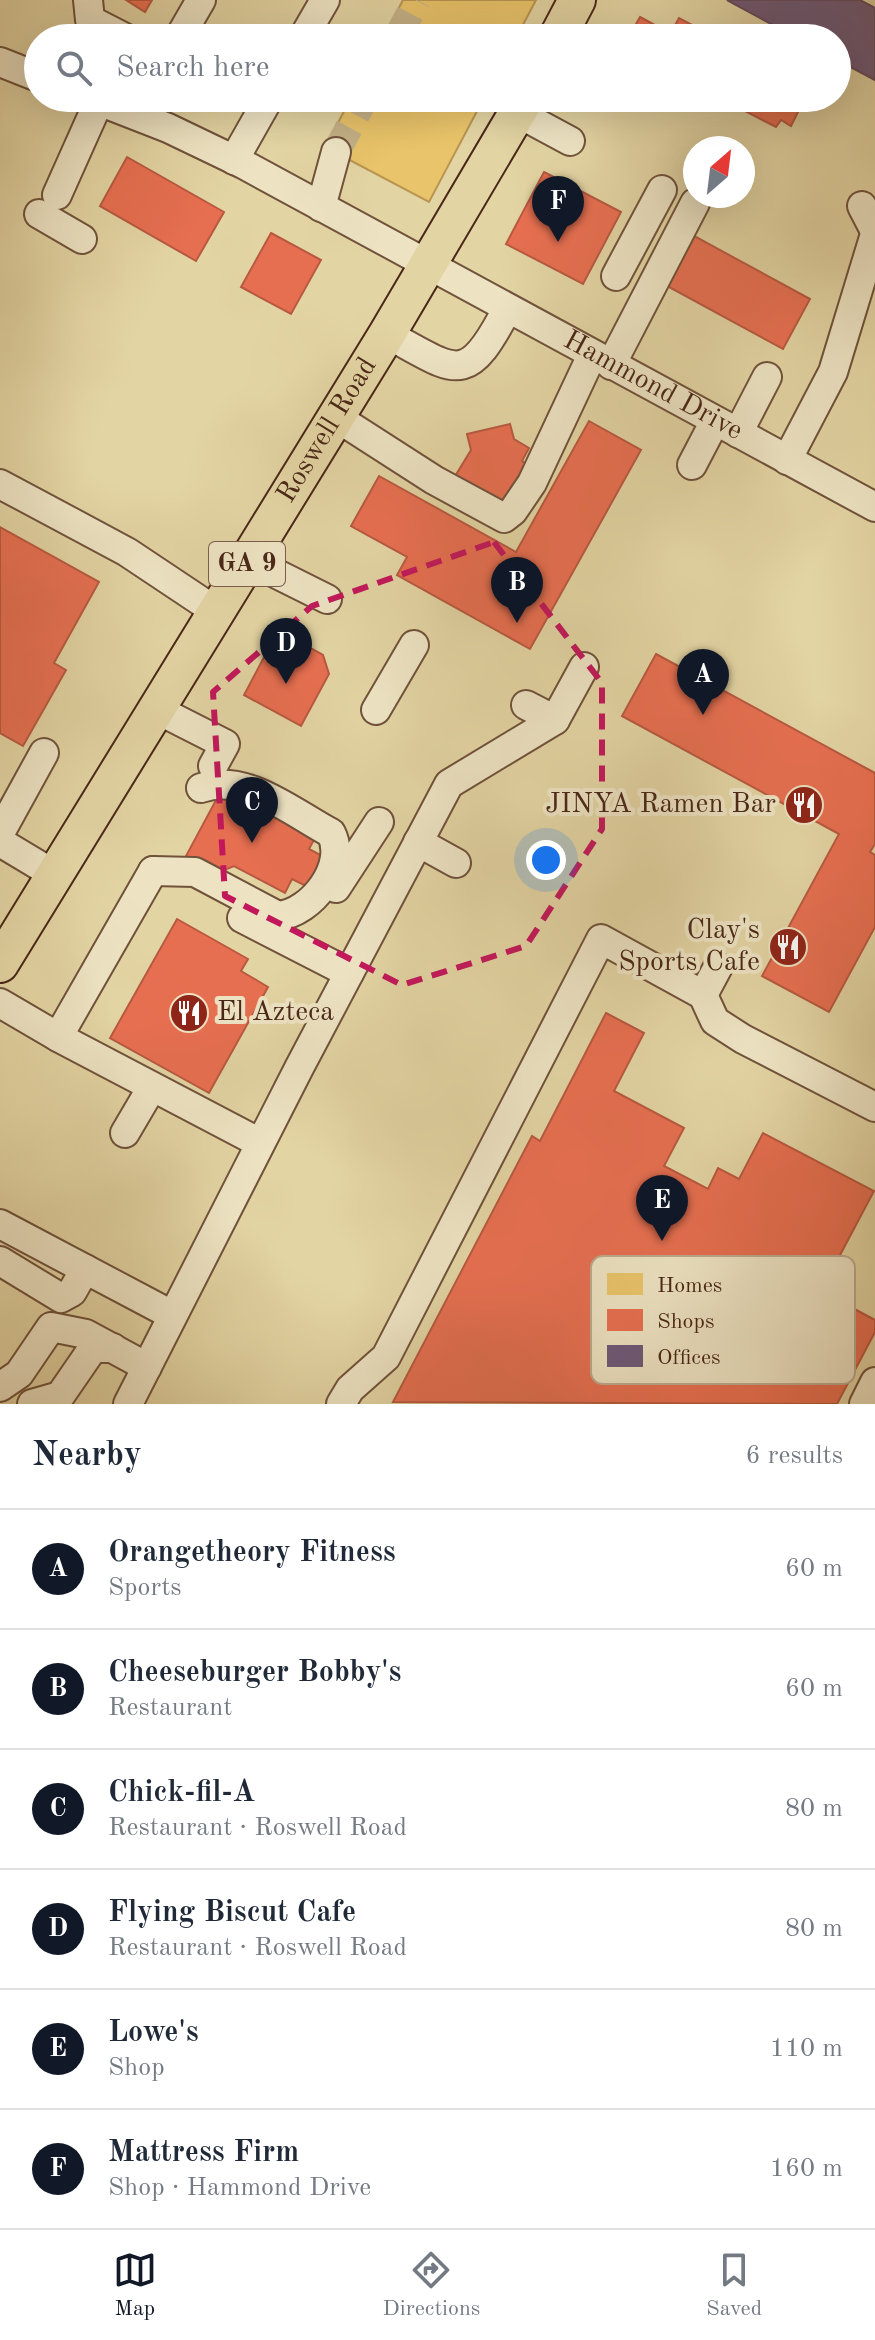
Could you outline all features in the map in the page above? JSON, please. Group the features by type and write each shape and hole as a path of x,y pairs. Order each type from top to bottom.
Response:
{"main road":[{"path":"564,24 577,0"},
{"name":"Roswell Road","path":"0,964 387,334 518,112"}],"street":[{"path":"88,0 90,20 98,24"},
{"path":"187,24 201,0"},
{"path":"311,24 325,0"},
{"path":"0,62 24,71"},
{"path":"82,239 48,204 90,112"},
{"name":"Hammond Drive","path":"151,112 428,266 875,507"},
{"path":"234,160 256,112"},
{"path":"530,112 570,141"},
{"path":"321,207 336,152"},
{"path":"616,276 662,190"},
{"path":"336,417 434,480 504,518 513,511 532,483 601,360 640,308 692,208"},
{"path":"787,460 833,372 871,224"},
{"path":"387,334 452,368 466,365 488,347 507,309"},
{"path":"692,465 767,377"},
{"path":"0,484 142,574 217,612"},
{"path":"249,560 327,599"},
{"path":"376,710 414,645"},
{"path":"128,1404 260,1143 449,784 555,720 584,667"},
{"path":"526,705 555,720"},
{"path":"153,871 195,872 278,916 293,915 317,895 338,856 338,846 331,833 240,784 214,783 213,766 158,710"},
{"path":"0,833 44,753"},
{"path":"289,942 318,917 379,822"},
{"path":"0,842 55,875"},
{"path":"418,842 456,863"},
{"path":"153,871 349,973"},
{"path":"58,1037 153,871"},
{"path":"341,1404 350,1389 386,1357 601,939 703,995 715,1021 743,1039 875,1107"},
{"path":"703,995 718,967"},
{"path":"0,1003 58,1037 260,1143"},
{"path":"125,1133 152,1087"},
{"path":"0,1224 172,1315"},
{"path":"0,1261 59,1297"},
{"path":"59,1297 72,1292 85,1269"},
{"path":"0,1387 19,1374 51,1327 59,1297"},
{"path":"51,1327 86,1334 147,1367"},
{"path":"32,1404 58,1400 93,1348 113,1348"},
{"path":"864,1404 875,1382"}],"highlighted area":[{"path":"494,542 602,683 602,829 526,946 402,985 225,896 213,692 312,606"}],"building: Homes":[{"path":"403,0 536,0 523,24 390,24"},
{"path":"344,112 477,112 429,202 325,147"}],"building: Shops":[{"path":"126,0 152,0 145,12"},
{"path":"640,17 653,24 636,24"},
{"path":"679,18 690,24 676,24"},
{"path":"747,112 798,112 791,126 781,120 776,127"},
{"path":"127,157 224,212 196,261 100,206"},
{"path":"544,172 621,212 583,284 506,244"},
{"path":"685,231 810,299 783,349 658,281"},
{"path":"271,233 321,260 291,314 241,287"},
{"path":"589,421 641,450 530,649 397,575 407,557 351,526 379,476 516,552"},
{"path":"510,424 514,439 529,448 522,461 531,467 507,508 454,478 471,450 467,434"},
{"path":"0,527 99,582 54,663 66,670 23,746 0,733"},
{"path":"291,637 323,655 329,674 301,726 244,695 271,644"},
{"path":"656,654 875,773 875,844 870,852 875,855 875,927 829,1012 762,976 839,834 622,716"},
{"path":"222,789 288,814 315,838 309,849 324,857 308,887 292,879 285,893 234,866 217,873 186,856"},
{"name":"El Azteca","path":"177,919 248,959 241,971 268,987 209,1093 110,1038"},
{"path":"606,1013 644,1033 614,1091 684,1128 664,1166 708,1189 718,1168 739,1179 763,1133 874,1191 840,1256 591,1256 591,1384 848,1384 837,1404 393,1402 532,1136 540,1141"},
{"path":"855,1309 875,1320 875,1332 855,1370"}],"building: Offices":[{"path":"727,0 860,0 875,8 875,80 851,67 851,24 771,24"}],"tunnel":[{"path":"404,24 417,0"},
{"path":"336,152 357,112"}],"place":[{"name":"Mattress Firm","path":"558,242"},
{"name":"Cheeseburger Bobby's","path":"517,623"},
{"name":"Flying Biscut Cafe","path":"286,684"},
{"name":"Orangetheory Fitness","path":"703,715"},
{"name":"JINYA Ramen Bar","path":"804,805"},
{"name":"Chick-fil-A","path":"252,843"},
{"name":"Clay's Sports Cafe","path":"788,947"},
{"name":"El Azteca","path":"189,1013"},
{"name":"Lowe's","path":"662,1241"}]}
